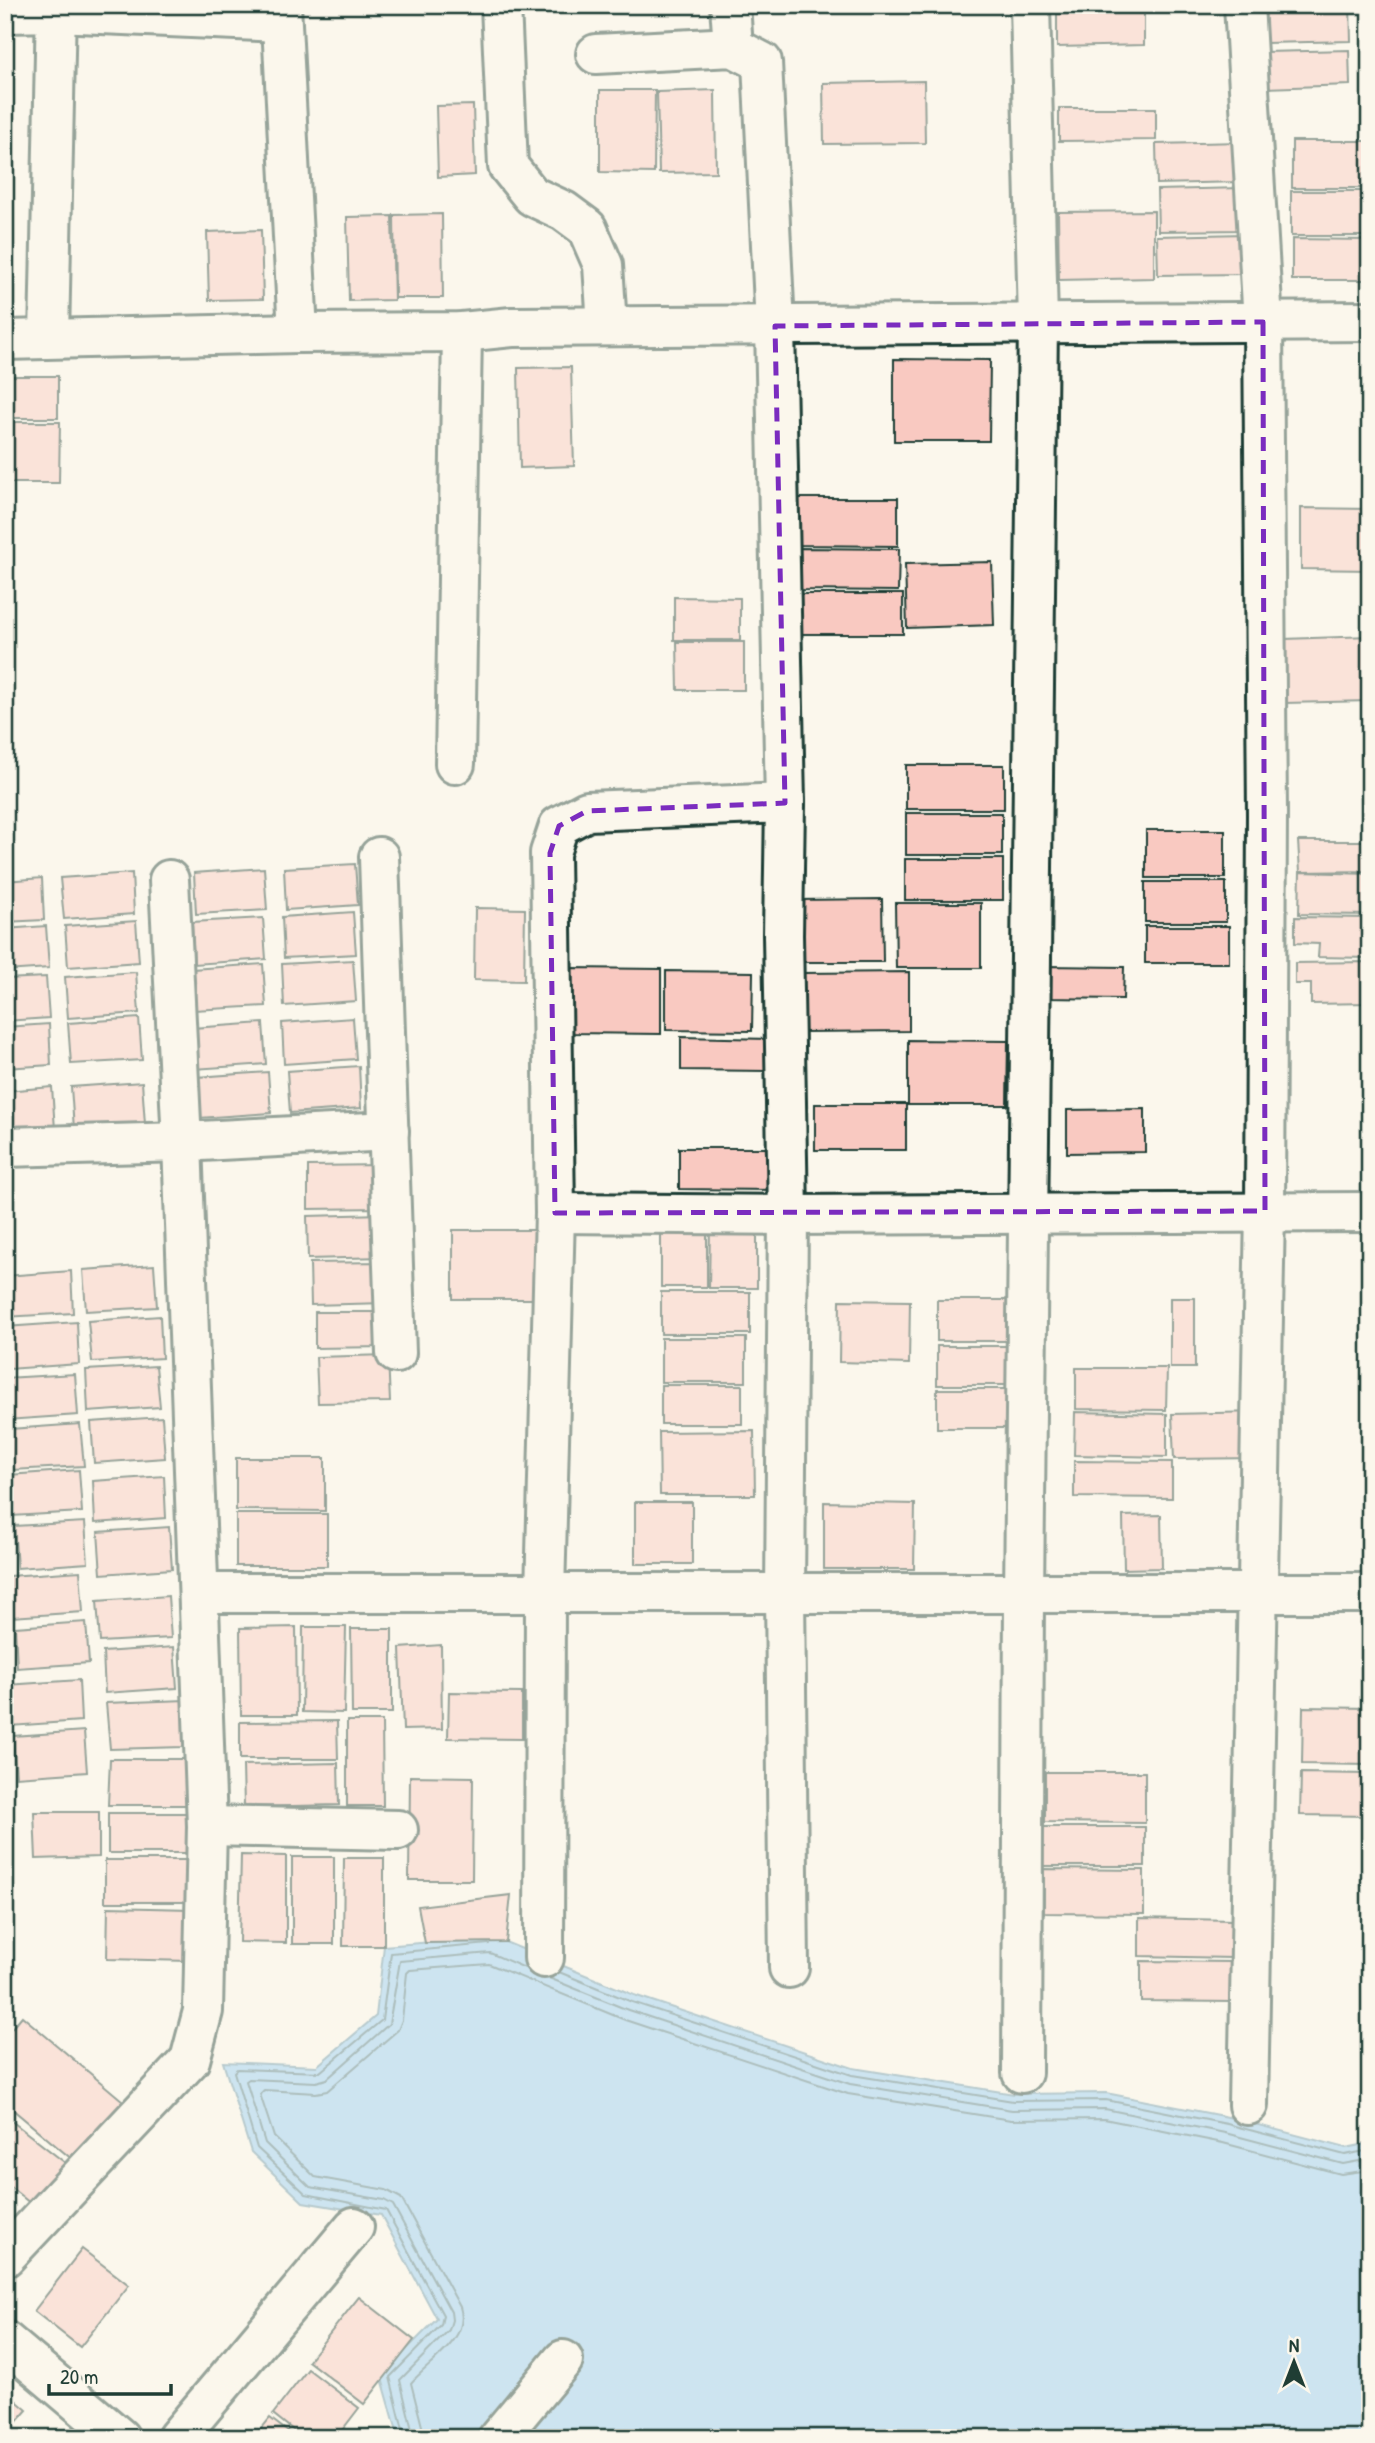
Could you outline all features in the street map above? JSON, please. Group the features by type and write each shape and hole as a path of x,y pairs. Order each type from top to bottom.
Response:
{"street":[{"path":"501,5 508,166 532,196 564,211 587,228 603,265 607,326"},
{"path":"730,5 733,47"},
{"path":"1022,2073 1024,1593 1038,322 1030,5"},
{"path":"1244,5 1263,322 1267,814 1265,1211 1248,2105"},
{"path":"5,13 56,9 281,14 298,333"},
{"path":"49,338 56,9"},
{"path":"596,54 733,47 762,62 775,326 785,803 783,935 788,1215 785,1593 789,1968"},
{"path":"5,340 462,332 512,327 1370,321"},
{"path":"455,764 462,332"},
{"path":"544,1958 545,1593 555,1213 550,853 559,826 587,811 785,803"},
{"path":"379,857 396,1353"},
{"path":"5,2257 190,2060 203,2011 206,1826 199,1593 183,1142 169,880"},
{"path":"5,1147 183,1142 389,1131"},
{"path":"555,1213 1028,1215 1370,1212"},
{"path":"199,1593 1370,1593"},
{"path":"206,1826 398,1830"},
{"path":"177,2438 354,2227"},
{"path":"5,2341 120,2438"},
{"path":"498,2438 563,2360"}],"highlighted area":[{"path":"1263,322 1265,1211 555,1213 550,853 559,826 587,811 785,803 775,326"}],"water":[{"path":"493,1937 634,1995 853,2068 1014,2094 1106,2093 1228,2117 1346,2148 1370,2143 1370,2438 399,2438 381,2375 437,2319 381,2215 303,2202 251,2152 223,2062 317,2066 376,2016 384,1946"}],"building":[{"path":"921,5 1003,5 1003,9 921,10"},
{"path":"1350,5 1351,41 1266,43 1265,7"},
{"path":"1144,12 1144,45 1057,47 1057,14"},
{"path":"1349,50 1350,85 1265,88 1265,52"},
{"path":"924,81 925,143 824,144 823,83"},
{"path":"600,90 655,90 654,173 600,172"},
{"path":"715,90 716,172 659,173 657,92"},
{"path":"473,105 475,175 438,177 436,106"},
{"path":"1059,108 1156,108 1156,140 1059,141"},
{"path":"1292,141 1370,141 1370,188 1292,188"},
{"path":"1241,142 1241,182 1157,184 1156,144"},
{"path":"1243,188 1244,230 1158,231 1157,190"},
{"path":"1291,191 1370,191 1370,236 1291,236"},
{"path":"1154,211 1154,278 1059,280 1058,212"},
{"path":"442,214 443,298 395,298 394,215"},
{"path":"392,216 394,300 349,301 347,217"},
{"path":"261,230 263,299 209,300 207,232"},
{"path":"1245,234 1245,274 1158,275 1157,236"},
{"path":"1292,239 1370,240 1370,280 1292,280"},
{"path":"894,359 990,360 989,441 894,441"},
{"path":"571,367 574,466 520,468 518,368"},
{"path":"5,376 58,376 58,418 5,418"},
{"path":"5,422 60,422 59,483 5,483"},
{"path":"798,498 898,498 898,546 798,545"},
{"path":"1301,508 1370,509 1370,570 1301,569"},
{"path":"798,548 899,549 898,591 798,590"},
{"path":"992,562 994,625 907,628 905,564"},
{"path":"795,594 903,594 903,634 796,634"},
{"path":"674,597 740,598 740,640 674,640"},
{"path":"1370,636 1370,701 1285,703 1284,639"},
{"path":"677,642 744,642 744,690 678,690"},
{"path":"906,765 1004,765 1004,809 906,809"},
{"path":"906,813 1002,813 1002,855 906,855"},
{"path":"1146,830 1225,830 1225,878 1146,878"},
{"path":"1298,841 1370,841 1370,871 1300,872"},
{"path":"905,859 1003,859 1003,900 905,900"},
{"path":"355,864 358,905 286,910 284,868"},
{"path":"264,868 267,910 196,914 194,873"},
{"path":"1300,872 1370,874 1370,915 1299,914"},
{"path":"132,873 134,914 64,919 60,878"},
{"path":"42,878 44,920 5,922 5,881"},
{"path":"1145,882 1226,882 1226,922 1145,922"},
{"path":"882,899 883,962 798,962 797,900"},
{"path":"895,903 981,903 981,968 896,968"},
{"path":"475,908 525,909 524,981 474,980"},
{"path":"353,912 356,954 284,958 282,917"},
{"path":"1295,917 1370,918 1370,958 1318,957 1319,944 1295,943"},
{"path":"263,918 266,959 194,964 192,922"},
{"path":"136,921 139,962 68,967 65,926"},
{"path":"46,926 49,968 5,971 5,929"},
{"path":"1145,926 1229,926 1229,963 1145,963"},
{"path":"353,960 356,1001 284,1006 282,964"},
{"path":"1370,962 1370,1003 1311,1004 1311,984 1295,984 1295,963"},
{"path":"263,964 266,1006 194,1010 192,969"},
{"path":"1044,966 1124,967 1123,999 1044,998"},
{"path":"569,968 661,969 661,1034 569,1033"},
{"path":"666,971 753,972 752,1031 666,1030"},
{"path":"136,972 139,1013 68,1018 65,977"},
{"path":"909,972 909,1031 803,1032 803,973"},
{"path":"46,977 49,1018 5,1021 5,979"},
{"path":"139,1018 142,1060 71,1064 68,1023"},
{"path":"353,1018 356,1059 284,1064 282,1023"},
{"path":"263,1023 266,1064 194,1069 192,1028"},
{"path":"49,1024 51,1065 5,1068 5,1027"},
{"path":"681,1037 769,1039 768,1071 681,1070"},
{"path":"908,1040 1008,1041 1007,1105 908,1105"},
{"path":"359,1066 361,1108 290,1113 287,1071"},
{"path":"268,1072 271,1113 199,1118 197,1077"},
{"path":"142,1082 145,1124 74,1129 71,1087"},
{"path":"52,1087 55,1129 5,1132 5,1091"},
{"path":"815,1104 906,1104 906,1150 815,1150"},
{"path":"1145,1109 1145,1152 1067,1153 1067,1110"},
{"path":"679,1148 779,1148 779,1190 679,1189"},
{"path":"383,1165 383,1208 308,1209 308,1166"},
{"path":"383,1214 383,1257 308,1259 307,1216"},
{"path":"710,1224 757,1225 757,1288 709,1288"},
{"path":"661,1225 707,1225 707,1287 661,1287"},
{"path":"453,1230 536,1230 536,1299 453,1299"},
{"path":"384,1262 386,1303 311,1305 310,1263"},
{"path":"154,1265 157,1307 86,1311 83,1270"},
{"path":"71,1271 73,1313 5,1317 5,1276"},
{"path":"661,1292 750,1292 750,1334 661,1334"},
{"path":"1170,1298 1195,1298 1195,1368 1170,1368"},
{"path":"840,1300 910,1301 909,1364 839,1362"},
{"path":"937,1300 1026,1300 1026,1341 937,1341"},
{"path":"315,1312 386,1312 386,1347 315,1348"},
{"path":"160,1316 162,1358 92,1362 88,1321"},
{"path":"77,1322 79,1364 8,1369 5,1327"},
{"path":"661,1338 746,1338 746,1382 661,1382"},
{"path":"937,1346 1018,1346 1018,1385 937,1385"},
{"path":"388,1355 390,1402 318,1403 316,1357"},
{"path":"156,1366 160,1407 88,1412 86,1370"},
{"path":"1076,1368 1167,1368 1166,1410 1076,1409"},
{"path":"75,1374 78,1415 6,1420 5,1378"},
{"path":"661,1385 742,1385 742,1424 661,1424"},
{"path":"937,1389 1019,1389 1019,1428 937,1428"},
{"path":"1075,1412 1167,1414 1167,1457 1074,1455"},
{"path":"1259,1412 1259,1458 1174,1459 1172,1414"},
{"path":"162,1417 165,1458 94,1463 91,1422"},
{"path":"80,1424 84,1466 12,1470 10,1429"},
{"path":"754,1431 755,1495 660,1495 659,1432"},
{"path":"236,1458 325,1458 325,1511 236,1510"},
{"path":"1074,1461 1172,1462 1172,1498 1074,1497"},
{"path":"79,1470 82,1512 11,1516 8,1475"},
{"path":"164,1476 166,1518 95,1523 93,1481"},
{"path":"635,1502 692,1502 692,1564 635,1564"},
{"path":"824,1502 915,1504 914,1569 824,1569"},
{"path":"236,1514 327,1514 327,1566 236,1566"},
{"path":"1161,1515 1162,1568 1124,1569 1123,1516"},
{"path":"85,1522 88,1563 17,1568 14,1526"},
{"path":"169,1527 172,1569 101,1574 98,1532"},
{"path":"80,1571 83,1612 12,1617 9,1576"},
{"path":"168,1596 171,1638 100,1642 97,1601"},
{"path":"86,1622 89,1663 17,1668 15,1627"},
{"path":"296,1627 297,1715 241,1715 240,1628"},
{"path":"303,1627 346,1627 344,1713 302,1712"},
{"path":"351,1629 392,1629 392,1713 352,1713"},
{"path":"441,1645 442,1729 403,1730 400,1648"},
{"path":"174,1647 177,1688 105,1693 103,1652"},
{"path":"79,1680 81,1721 10,1726 7,1685"},
{"path":"449,1692 522,1693 522,1739 448,1738"},
{"path":"186,1700 184,1747 110,1749 106,1703"},
{"path":"1303,1707 1370,1708 1370,1765 1302,1764"},
{"path":"337,1721 338,1759 240,1759 240,1722"},
{"path":"347,1721 382,1721 383,1806 347,1806"},
{"path":"84,1731 87,1772 16,1777 13,1736"},
{"path":"110,1759 187,1759 188,1805 108,1805"},
{"path":"338,1763 339,1805 244,1807 243,1765"},
{"path":"1045,1772 1145,1772 1145,1823 1045,1822"},
{"path":"1301,1773 1370,1774 1370,1816 1300,1815"},
{"path":"410,1776 473,1777 472,1880 409,1880"},
{"path":"34,1812 99,1812 99,1857 36,1859"},
{"path":"108,1813 191,1813 190,1853 108,1853"},
{"path":"1043,1827 1145,1827 1145,1866 1043,1866"},
{"path":"241,1855 286,1856 286,1943 239,1942"},
{"path":"292,1857 334,1857 334,1944 292,1944"},
{"path":"344,1858 384,1858 384,1946 343,1946"},
{"path":"105,1860 192,1860 192,1902 105,1902"},
{"path":"1044,1869 1144,1870 1144,1914 1044,1913"},
{"path":"511,1895 506,1942 425,1943 418,1906"},
{"path":"108,1907 191,1909 190,1961 107,1959"},
{"path":"1139,1918 1232,1920 1232,1958 1139,1956"},
{"path":"1141,1961 1233,1962 1233,2002 1141,2001"},
{"path":"22,2016 129,2106 79,2165 5,2103 5,2036"},
{"path":"5,2116 68,2165 35,2207 5,2183"},
{"path":"82,2249 129,2285 80,2347 34,2311"},
{"path":"359,2297 414,2340 364,2404 308,2361"},
{"path":"308,2369 359,2408 336,2438 303,2438 273,2414"},
{"path":"5,2391 27,2410 5,2435"},
{"path":"270,2418 296,2438 254,2438"}]}
